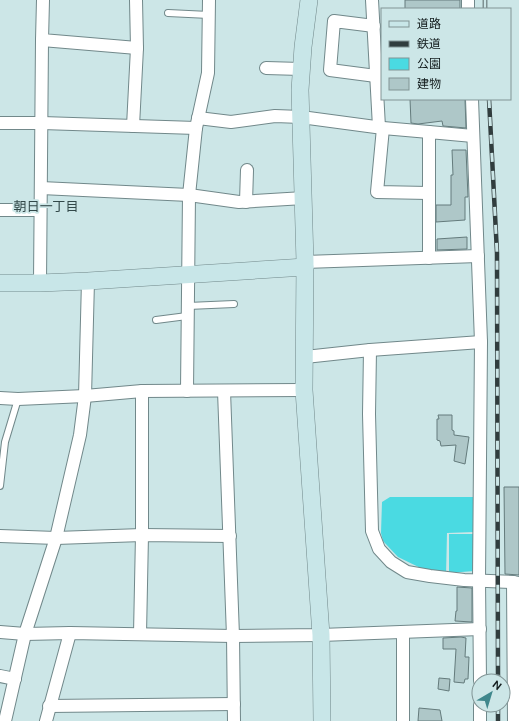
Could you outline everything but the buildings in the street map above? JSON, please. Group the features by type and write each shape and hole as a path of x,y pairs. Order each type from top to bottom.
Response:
{"street":[{"path":"40,283 43,0"},
{"path":"133,126 137,48 136,0"},
{"path":"187,391 189,195 197,123 208,73 209,0"},
{"path":"306,0 300,90 305,265 304,390 321,635 322,721"},
{"path":"372,0 376,76 381,128 377,192 428,193"},
{"path":"374,26 334,21 330,70 376,76"},
{"path":"42,40 137,48"},
{"path":"266,68 301,68"},
{"path":"472,100 481,342 479,580 480,673"},
{"path":"0,123 133,126 231,122 275,116 301,116 381,128 473,136"},
{"path":"429,132 429,258"},
{"path":"246,202 247,170"},
{"path":"41,188 189,195 239,202 304,198"},
{"path":"0,210 40,210"},
{"path":"0,284 88,281 305,265 478,256"},
{"path":"5,721 25,634 56,538 80,435 85,396 88,281"},
{"path":"305,357 370,350 481,342"},
{"path":"370,350 369,414 372,530 379,549 391,562 407,572 464,580 516,582 516,679 514,721"},
{"path":"0,398 18,399 85,396 142,391 224,392 304,390"},
{"path":"140,634 142,391"},
{"path":"224,392 230,536 234,721"},
{"path":"0,536 56,538 142,535 230,536"},
{"path":"0,632 25,634 70,633 233,636 480,630"},
{"path":"403,632 403,721"},
{"path":"46,721 70,633"},
{"path":"0,676 15,680"},
{"path":"49,706 234,704"}],"lane":[{"path":"168,13 209,14"},
{"path":"156,320 188,311 234,304"},
{"path":"0,486 5,442 18,399"}],"green space":[{"path":"390,497 474,497 474,532 447,533 446,575 433,574 398,557 383,541 381,533 382,502"},
{"path":"449,534 475,534 474,571 449,573"}],"railway":[{"path":"485,0 485,8"},
{"path":"489,100 497,253 498,673"},
{"path":"498,713 498,721"}],"district":[{"name":"朝日一丁目","path":"46,206"}]}
